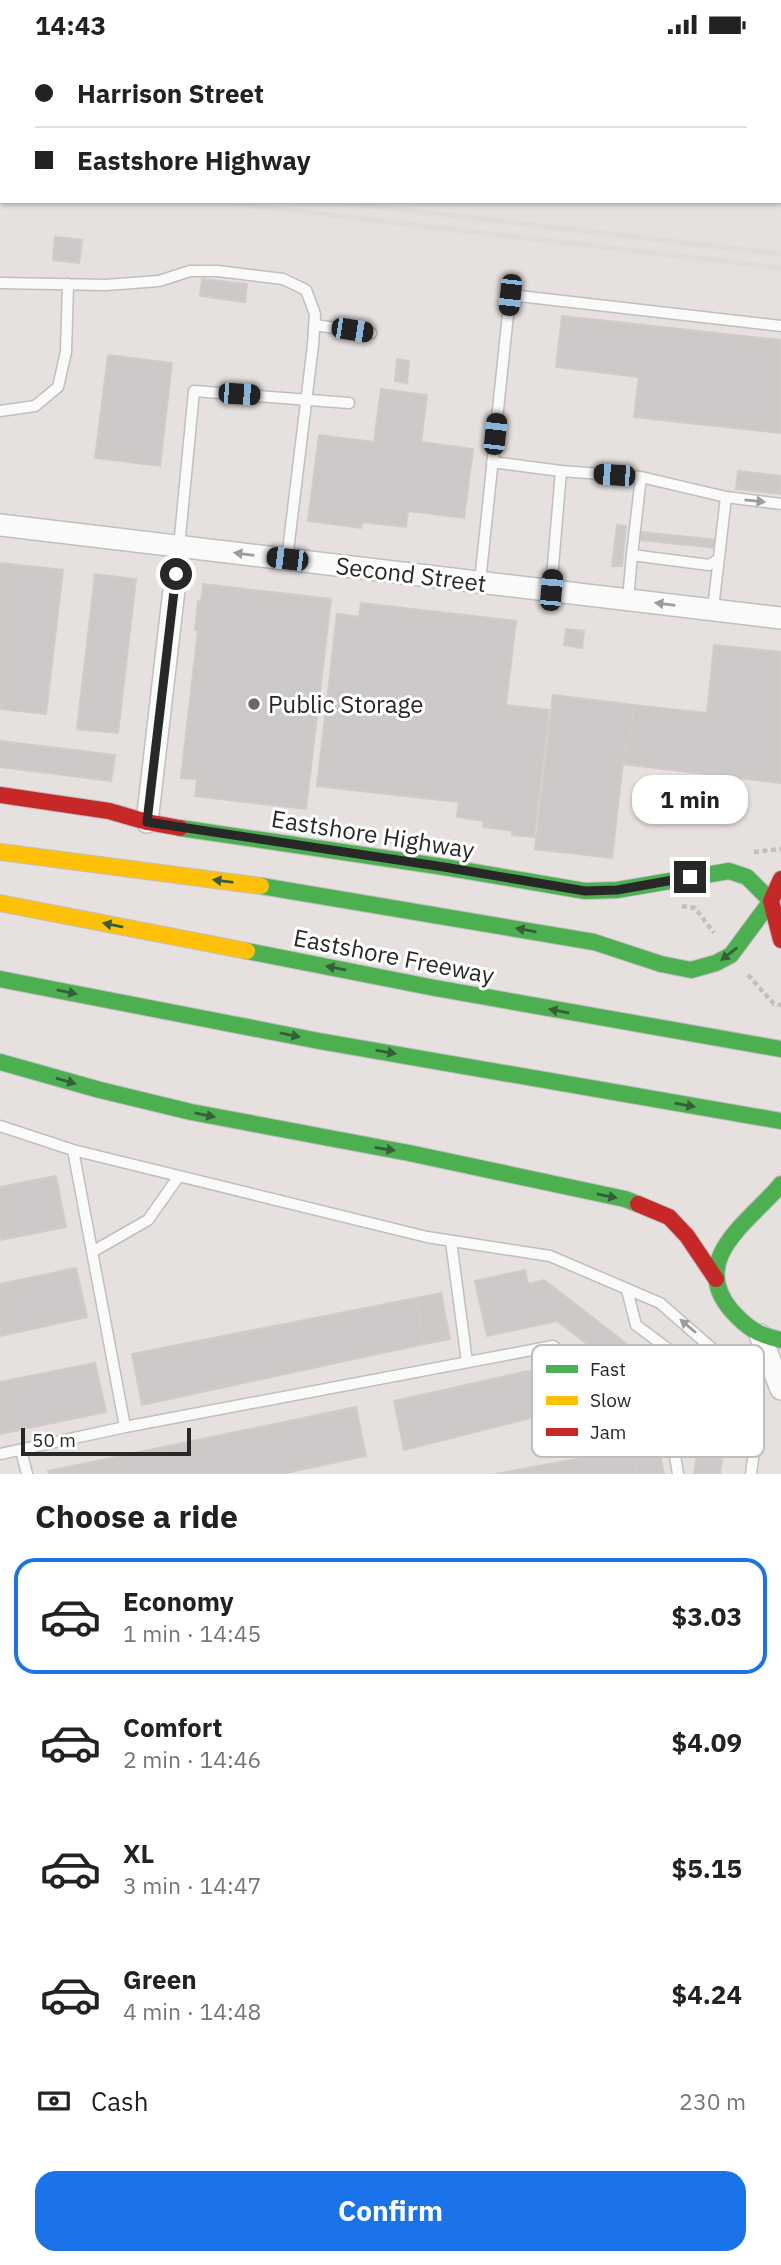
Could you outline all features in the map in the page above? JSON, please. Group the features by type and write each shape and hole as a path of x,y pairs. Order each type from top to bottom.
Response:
{"main road":[{"name":"Eastshore Highway","path":"0,795 109,811 147,822 585,891 617,890 729,871 747,877 771,901"},
{"path":"0,852 291,890 593,942 660,964 691,970 716,963 731,955 771,901 781,879"},
{"path":"771,901 781,940"},
{"name":"Eastshore Freeway","path":"0,903 626,1023 781,1049"},
{"path":"0,979 306,1038 781,1121"},
{"path":"0,1062 191,1112 409,1153 625,1199 669,1217 687,1235 716,1279 722,1299 732,1313 760,1335 781,1340"},
{"path":"716,1279 720,1256 729,1239 741,1223 775,1200 781,1184"}],"street":[{"name":"Second Street","path":"0,525 781,618"},
{"path":"147,822 179,547"},
{"path":"760,1335 764,1345"},
{"path":"764,1345 781,1389"}],"lane":[{"path":"0,283 106,285 159,281 190,271 218,271 283,279 306,291 315,314 287,559"},
{"path":"0,411 35,406 58,387 66,352 68,284"},
{"path":"480,582 510,295 781,326"},
{"path":"314,325 370,333"},
{"path":"179,547 194,391 349,403"},
{"path":"492,462 641,477 726,498 781,503"},
{"path":"551,590 561,471"},
{"path":"628,599 641,477"},
{"path":"713,609 726,498"},
{"path":"632,555 709,565 719,559"},
{"path":"0,1126 73,1150 451,1241 550,1256 660,1303 710,1345"},
{"path":"73,1150 125,1427"},
{"path":"92,1252 148,1220 179,1175"},
{"path":"451,1241 467,1362"},
{"path":"627,1290 636,1325 662,1345"},
{"path":"0,1454 125,1427 532,1350"},
{"path":"21,1450 27,1474"}],"path":[{"path":"695,908 721,942"},
{"path":"743,969 774,1004 781,1005"}],"building":[{"path":"55,237 82,240 79,263 53,260"},
{"path":"202,279 247,284 245,302 200,296"},
{"path":"562,316 781,340 781,433 634,417 639,377 556,367"},
{"path":"108,355 172,363 160,466 95,458"},
{"path":"397,359 409,361 407,383 395,381"},
{"path":"381,389 427,395 421,442 473,449 464,518 408,511 406,527 362,522 361,528 308,521 319,435 374,442"},
{"path":"738,471 781,476 781,494 736,489"},
{"path":"617,525 626,526 622,566 612,566"},
{"path":"641,532 717,540 716,548 640,540"},
{"path":"0,563 63,570 46,714 0,709"},
{"path":"95,574 136,579 118,733 77,729"},
{"name":"Public Storage","path":"203,584 331,599 306,809 195,796 197,779 181,778 198,630 195,630 198,601 201,602"},
{"path":"361,603 516,621 506,705 549,710 534,837 512,835 513,831 483,827 484,821 457,817 459,802 317,786 337,614 359,617"},
{"path":"566,629 584,631 582,648 564,645"},
{"path":"714,645 781,652 781,783 623,764 625,745 629,746 634,705 707,713"},
{"path":"553,695 634,705 629,746 625,745 612,858 535,849"},
{"path":"0,741 115,755 111,781 0,767"},
{"path":"56,1176 66,1227 0,1240 0,1187"},
{"path":"76,1268 87,1317 0,1336 0,1284"},
{"path":"525,1270 528,1284 544,1280 628,1345 588,1345 557,1321 487,1336 475,1281"},
{"path":"441,1293 450,1339 424,1344 416,1298"},
{"path":"416,1298 424,1344 142,1405 132,1354"},
{"path":"95,1363 106,1412 0,1434 0,1382"},
{"path":"532,1370 532,1418 404,1450 394,1401"},
{"path":"356,1407 366,1456 280,1474 49,1474 48,1471"},
{"path":"588,1457 634,1457 637,1474 495,1474"},
{"path":"634,1457 661,1457 664,1474 637,1474"},
{"path":"696,1457 722,1457 720,1474 694,1474"}],"railway":[{"path":"228,203 781,268"},
{"path":"347,203 781,254"}],"traffic: fast":[{"path":"180,828 585,891 617,890 729,871 747,877 771,901"},
{"path":"261,886 594,942 661,964 691,970 716,963 731,955 771,901"},
{"path":"247,951 435,988 781,1049"},
{"path":"0,979 319,1041 781,1121"},
{"path":"0,1062 191,1112 409,1153 638,1204"},
{"path":"781,1184 729,1241 720,1257 716,1273 719,1291 731,1310 759,1333 781,1340"}],"traffic: slow":[{"path":"0,852 261,886"},
{"path":"0,903 247,951"}],"traffic: jam":[{"path":"0,795 109,811 180,828"},
{"path":"781,879 771,901 781,940"},
{"path":"638,1204 669,1217 687,1236 716,1279"}],"place":[{"name":"Public Storage","path":"254,704"}],"route":[{"path":"176,574 147,822 585,891 617,890 690,877"}]}
